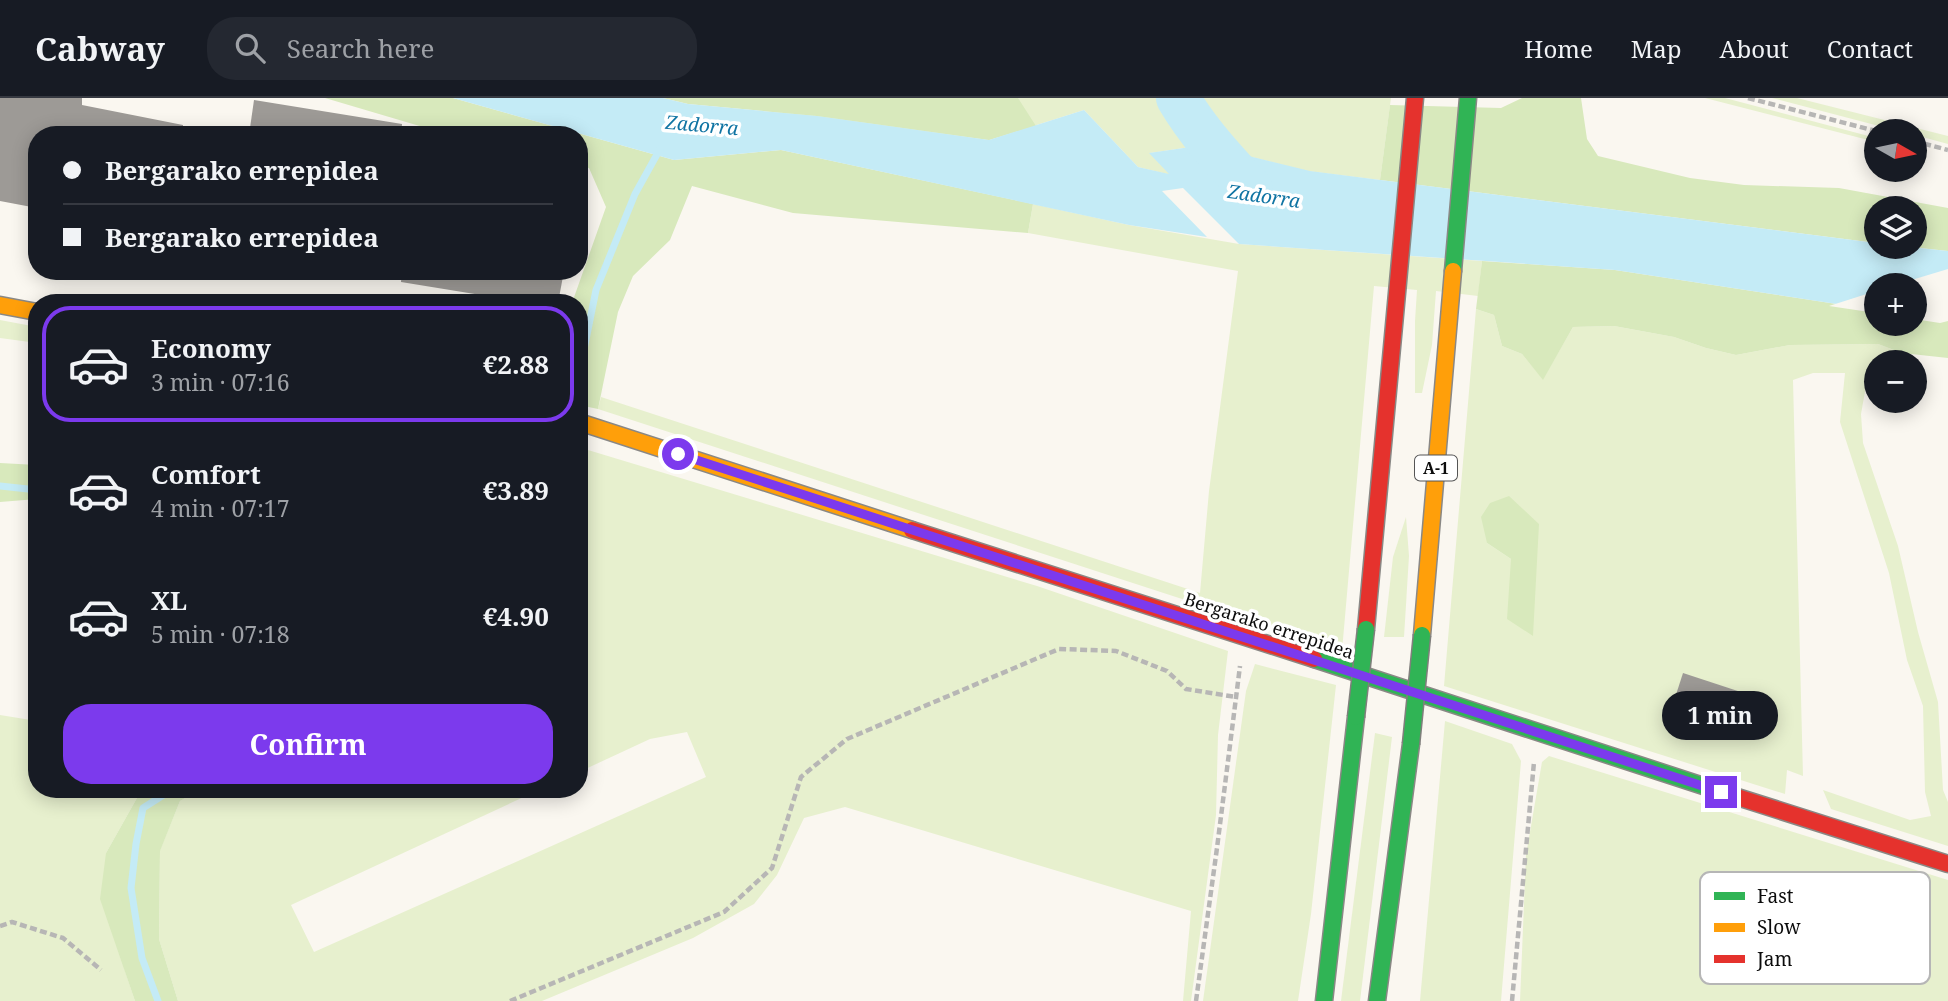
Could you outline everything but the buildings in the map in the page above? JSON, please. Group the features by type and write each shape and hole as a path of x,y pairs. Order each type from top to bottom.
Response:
{"main road":[{"path":"1324,1001 1366,629 1415,98"},
{"name":"A-1","path":"1377,1001 1422,635 1468,98"},
{"path":"0,305 28,310"},
{"name":"Bergarako errepidea","path":"588,425 1948,864"},
{"path":"1404,917 1410,744"}],"path":[{"path":"1748,98 1864,128"},
{"path":"1927,145 1948,150"},
{"path":"1196,1001 1243,637"},
{"path":"510,1001 724,912 772,868 801,777 847,739 1059,649 1116,651 1167,671 1186,689 1236,697"},
{"path":"1512,1001 1537,733"},
{"path":"0,926 12,922 62,938 101,970"}],"green space":[{"path":"325,98 453,98 553,126 420,126"},
{"path":"663,98 1391,98 1380,180 1307,171 1204,145 1150,153 1171,175 1138,167 1084,110 989,140"},
{"path":"663,98 1018,98 1036,126 989,140 817,116 688,104"},
{"path":"1522,98 1581,98 1587,139 1598,156 1690,178 1744,185 1839,188 1883,196 1864,196 1864,241 1380,180 1390,105 1501,108"},
{"path":"1705,98 1725,98 1864,135 1864,139"},
{"path":"1772,98 1797,98 1880,119 1864,119 1864,122"},
{"path":"1927,131 1948,136 1948,144 1927,138"},
{"path":"588,136 674,160 781,150 1033,204 1028,233 793,213 692,186 670,240 633,276 618,312 598,409 588,407 588,294 575,294 580,280 588,280 588,258 606,207 589,168"},
{"path":"1033,204 1129,225 1239,244 1482,261 1478,296 1436,291 1432,345 1422,393 1415,393 1417,290 1374,286 1342,651 598,409 601,397 1200,593 1209,491 1238,271 1028,233"},
{"path":"1927,204 1948,208 1948,251 1927,249"},
{"path":"1482,261 1615,270 1864,308 1864,336 1927,336 1927,318 1948,321 1948,358 1927,356 1927,350 1894,350 1878,344 1790,345 1736,355 1674,337 1614,326 1573,327 1543,380 1522,354 1502,346 1494,315 1476,309"},
{"path":"1476,309 1494,315 1502,346 1522,354 1543,379 1573,327 1614,326 1674,337 1736,355 1790,345 1878,344 1894,350 1864,350 1864,397 1861,414 1863,443 1898,546 1938,702 1943,790 1948,802 1948,846 1831,809 1823,790 1910,820 1931,816 1925,792 1923,706 1907,660 1889,573 1840,422 1845,373 1813,373 1793,380 1803,776 1787,770 1785,794 1444,686","holes":["1539,524 1511,559 1487,543"]},
{"path":"0,320 28,325 28,342 0,338"},
{"path":"588,450 1037,586 1228,651 1218,735 1216,815 1191,1001 1183,1001 1191,911 845,807 804,818 777,875 754,904 693,938 542,1001 178,1001 159,939 160,850 180,801 185,798 522,798 291,905 314,952 706,777 687,732 650,739 588,768"},
{"path":"0,463 28,465 28,500 0,502"},
{"path":"1509,496 1539,524 1533,636 1507,619 1511,559 1487,543 1481,517 1490,503"},
{"path":"1406,517 1409,556 1404,637 1384,637 1393,557"},
{"path":"1255,664 1336,685 1311,914 1298,1001 1203,1001 1246,691"},
{"path":"0,715 28,720 28,798 137,798 106,853 125,971 135,1001 0,1001"},
{"path":"1445,721 1512,744 1521,761 1501,1001 1420,1001"},
{"path":"1375,733 1392,737 1360,1001 1341,1001"},
{"path":"1549,756 1922,872 1700,872 1700,984 1930,984 1930,874 1948,880 1948,1001 1520,1001 1526,855 1542,762"},
{"path":"137,798 185,798 180,801 160,851 159,939 178,1001 135,1001 100,899 106,853"}],"water":[{"name":"Zadorra","path":"453,98 663,98 688,104 817,116 989,140 1084,110 1138,167 1169,174 1149,153 1204,145 1310,171 1864,241 1864,259 1927,259 1927,249 1948,251 1948,321 1927,318 1927,273 1864,273 1864,308 1615,270 1239,244 1183,188 1162,191 1207,237 1129,225 781,150 674,160 588,136 588,126 553,126"}],"pier":[{"path":"1948,269 1948,321 1927,321 1927,275"},
{"path":"1864,295 1864,311 1829,306"}],"waterway":[{"name":"Zadorra","path":"1178,98 1203,134 1251,189"},
{"path":"588,330 596,290 635,194 660,149"},
{"path":"0,486 28,489"},
{"path":"158,1001 142,958 131,888 143,808 159,798"}],"traffic: fast":[{"path":"1453,271 1468,98"},
{"path":"1356,717 1366,629"},
{"path":"1411,744 1422,635"},
{"path":"1314,659 1731,795"},
{"path":"1324,1001 1356,717"},
{"path":"1377,1001 1411,744"}],"traffic: slow":[{"path":"1422,635 1453,271"},
{"path":"0,305 28,310"},
{"path":"588,425 912,530"}],"traffic: jam":[{"path":"1366,629 1415,98"},
{"path":"912,530 1314,659"},
{"path":"1731,795 1948,864"}],"route":[{"path":"678,454 1721,792"}]}
